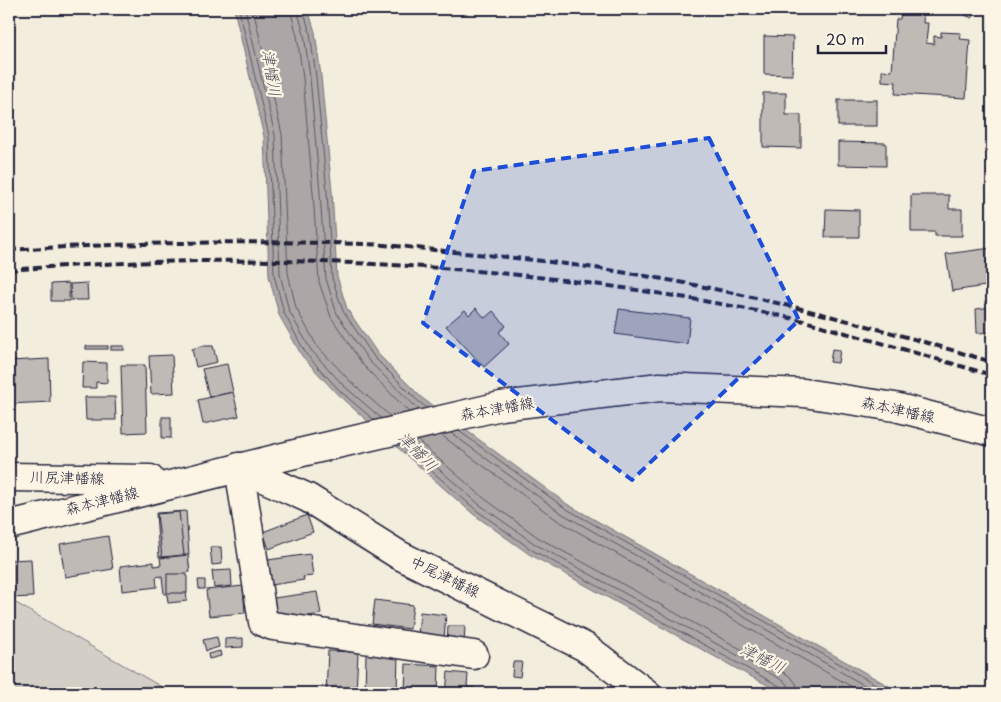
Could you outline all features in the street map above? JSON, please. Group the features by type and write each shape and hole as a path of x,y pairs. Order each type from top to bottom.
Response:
{"main road":[{"name":"森本津幡線","path":"9,525 307,450 501,406 660,386 804,393 895,407 992,432"},
{"path":"239,468 263,622 272,626 474,655"},
{"name":"中尾津幡線","path":"239,468 308,498 399,555 585,647 646,693"},
{"name":"川尻津幡線","path":"9,477 186,480"}],"highlighted area":[{"path":"709,138 799,320 632,480 423,323 474,171"}],"shaded area":[{"path":"9,599 172,693 9,693"}],"water":[{"name":"津幡川","path":"234,9 308,9 315,32 321,76 332,192 337,276 347,309 378,354 422,398 567,504 901,693 783,693 748,675 529,554 473,514 337,394 302,356 279,315 269,276 264,137"}],"building":[{"path":"901,9 924,9 923,23 928,23 926,43 934,44 934,36 941,37 941,32 961,33 960,39 970,40 966,98 895,94 896,82 882,81 882,70 892,71 896,19 900,19"},
{"path":"951,9 976,9 972,18"},
{"path":"764,36 793,37 792,75 764,74"},
{"path":"763,93 786,93 786,115 801,115 801,148 763,147"},
{"path":"838,100 877,100 877,126 838,126"},
{"path":"838,142 886,143 886,166 838,165"},
{"path":"911,195 949,195 949,209 962,209 962,236 935,236 935,232 911,232"},
{"path":"826,209 859,210 859,237 825,237"},
{"path":"992,248 992,285 952,291 946,254"},
{"path":"69,283 69,301 51,301 51,284"},
{"path":"87,283 88,300 71,300 70,284"},
{"path":"992,307 992,332 977,333 976,309"},
{"path":"476,308 485,318 493,311 506,326 499,332 509,344 484,367 446,326 465,310 469,315"},
{"path":"619,309 690,318 687,344 615,334"},
{"path":"86,346 108,346 108,349 86,349"},
{"path":"111,346 124,346 124,350 111,350"},
{"path":"202,346 213,346 217,362 196,367 192,349"},
{"path":"832,349 840,350 838,363 830,362"},
{"path":"172,355 174,393 151,394 149,356"},
{"path":"49,359 50,402 9,404 9,361"},
{"path":"83,362 107,363 107,383 96,382 96,388 82,388"},
{"path":"227,364 233,392 209,397 202,369"},
{"path":"121,365 145,365 147,432 123,433"},
{"path":"233,392 239,416 203,424 198,400"},
{"path":"85,397 115,397 116,420 86,420"},
{"path":"162,417 171,417 171,438 162,438"},
{"path":"186,511 189,555 159,557 156,513"},
{"path":"179,512 184,555 162,557 157,514"},
{"path":"307,515 313,532 269,549 263,532"},
{"path":"108,536 113,569 65,577 60,544"},
{"path":"210,547 221,547 222,564 212,565"},
{"path":"310,554 313,576 303,577 304,580 271,585 268,560"},
{"path":"188,555 190,572 184,573 187,601 168,603 167,594 164,594 162,576 156,577 157,587 122,591 120,566 154,562 154,566 161,565 160,558"},
{"path":"31,559 33,597 9,598 9,560"},
{"path":"231,570 232,586 214,588 212,571"},
{"path":"167,574 187,574 187,593 167,593"},
{"path":"198,580 205,580 205,589 199,589"},
{"path":"243,586 245,613 209,616 206,590"},
{"path":"317,592 321,614 278,621 274,598"},
{"path":"375,600 413,605 410,629 372,624"},
{"path":"420,612 446,615 444,638 418,635"},
{"path":"448,626 465,626 464,645 447,644"},
{"path":"217,637 219,647 206,651 203,640"},
{"path":"243,638 243,647 225,648 225,639"},
{"path":"220,651 221,656 209,659 208,654"},
{"path":"328,651 358,652 356,693 326,693"},
{"path":"366,653 398,653 397,693 365,693"},
{"path":"513,662 522,662 520,677 512,676"},
{"path":"406,664 439,666 438,693 405,693"},
{"path":"448,672 468,674 467,687 475,688 474,693 446,693"}],"railway":[{"path":"9,250 187,243 275,242 386,245 530,260 632,274 742,295 868,326 992,362"},
{"path":"9,270 206,261 404,266 502,273 698,300 795,319 992,375"}]}
